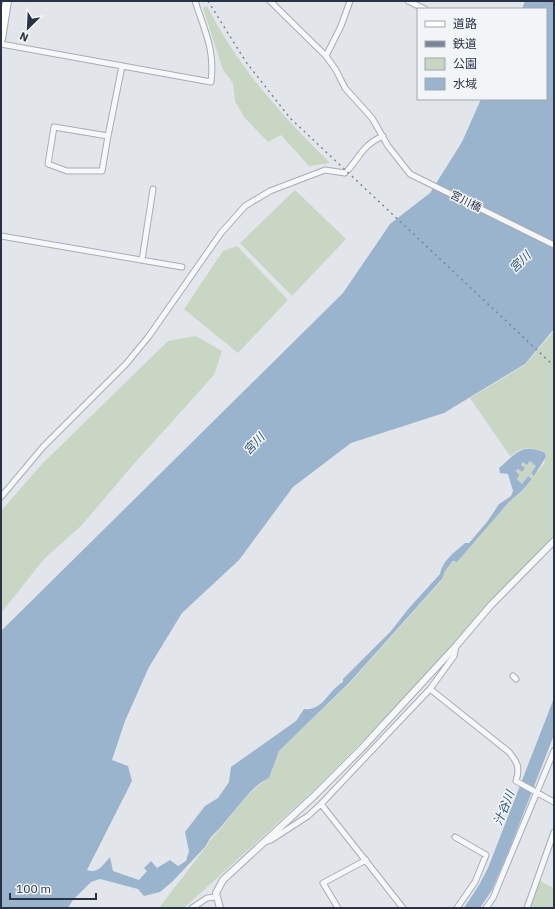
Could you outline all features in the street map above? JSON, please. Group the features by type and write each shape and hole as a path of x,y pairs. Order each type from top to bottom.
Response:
{"main road":[{"path":"1,39 7,1"}],"street":[{"path":"1,44 211,82 213,64 212,50 195,1"},
{"name":"宮川橋","path":"270,1 326,56 336,70 345,88 372,118 388,146 410,174 554,244"},
{"path":"326,56 341,26 350,1"},
{"path":"408,1 423,8"},
{"path":"108,136 54,127 48,164 67,171 102,171 122,66"},
{"path":"1,497 43,448 126,364 149,336 221,233 245,206 270,191 325,170 347,171 360,153 373,141 383,136"},
{"path":"142,260 153,188"},
{"path":"1,236 182,267"},
{"path":"220,908 216,897 217,889 223,880 314,796 456,646 491,605 554,541"},
{"path":"264,842 271,840 292,827 308,816 321,804 430,689 454,656 456,646"},
{"path":"430,689 509,752 518,762 519,771 516,781 554,802"},
{"path":"486,908 493,898 554,751"},
{"path":"321,804 402,908"},
{"path":"526,908 554,832"},
{"path":"455,838 486,855 475,882 457,908"},
{"path":"338,908 323,884 366,860"},
{"path":"192,908 207,898 216,897"}],"green space":[{"path":"207,6 232,50 247,70 294,127 330,163 309,166 281,135 268,142 244,117 235,101 233,83 223,70 203,8"},
{"path":"295,190 346,239 292,296 240,243"},
{"path":"237,246 288,300 238,353 184,309 223,251"},
{"path":"554,331 554,538 526,571 456,646 314,790 184,908 159,908 210,841 245,799 256,787 269,778 279,751 349,684 442,580 445,571 453,562 457,562 509,502 522,492 532,479 528,476 522,484 517,479 519,475 516,472 518,469 522,472 525,468 521,465 523,462 527,465 530,461 536,466 531,473 534,476 544,464 546,456 536,449 522,449 510,456 470,398 525,365"},
{"path":"196,336 222,351 214,375 132,466 82,525 45,558 1,613 1,511 42,464 168,341"},
{"path":"537,880 554,888 554,908 527,908"}],"water":[{"name":"宮川","path":"525,1 554,1 554,329 525,364 444,413 351,443 293,487 239,560 182,613 149,667 125,721 112,760 128,766 132,781 87,870 97,870 103,866 110,857 113,871 139,880 147,871 144,868 151,861 157,868 170,860 178,866 186,861 189,851 185,832 205,806 218,798 229,782 231,767 296,721 304,709 311,709 321,704 333,690 343,682 343,679 391,631 409,608 440,574 443,565 450,557 465,543 469,543 487,522 499,504 511,496 513,491 508,474 500,473 499,468 514,455 524,449 537,450 545,453 546,457 534,476 531,473 536,466 530,461 527,465 523,462 521,465 525,468 522,472 518,469 516,471 519,475 517,479 522,484 528,476 532,479 522,491 509,502 457,562 453,561 445,571 442,579 349,683 279,751 269,778 260,783 251,791 211,837 205,847 172,882 160,892 144,896 138,889 100,879 91,882 73,900 68,908 1,908 1,631 343,293 390,224 430,193 462,142 481,100 547,100 547,8 522,8"},
{"path":"554,698 554,735 492,890 480,908 464,908 488,868"}],"railway":[{"path":"208,1 246,62 290,118 554,366"}],"water label":[{"name":"汁谷川","path":"504,808"}]}
